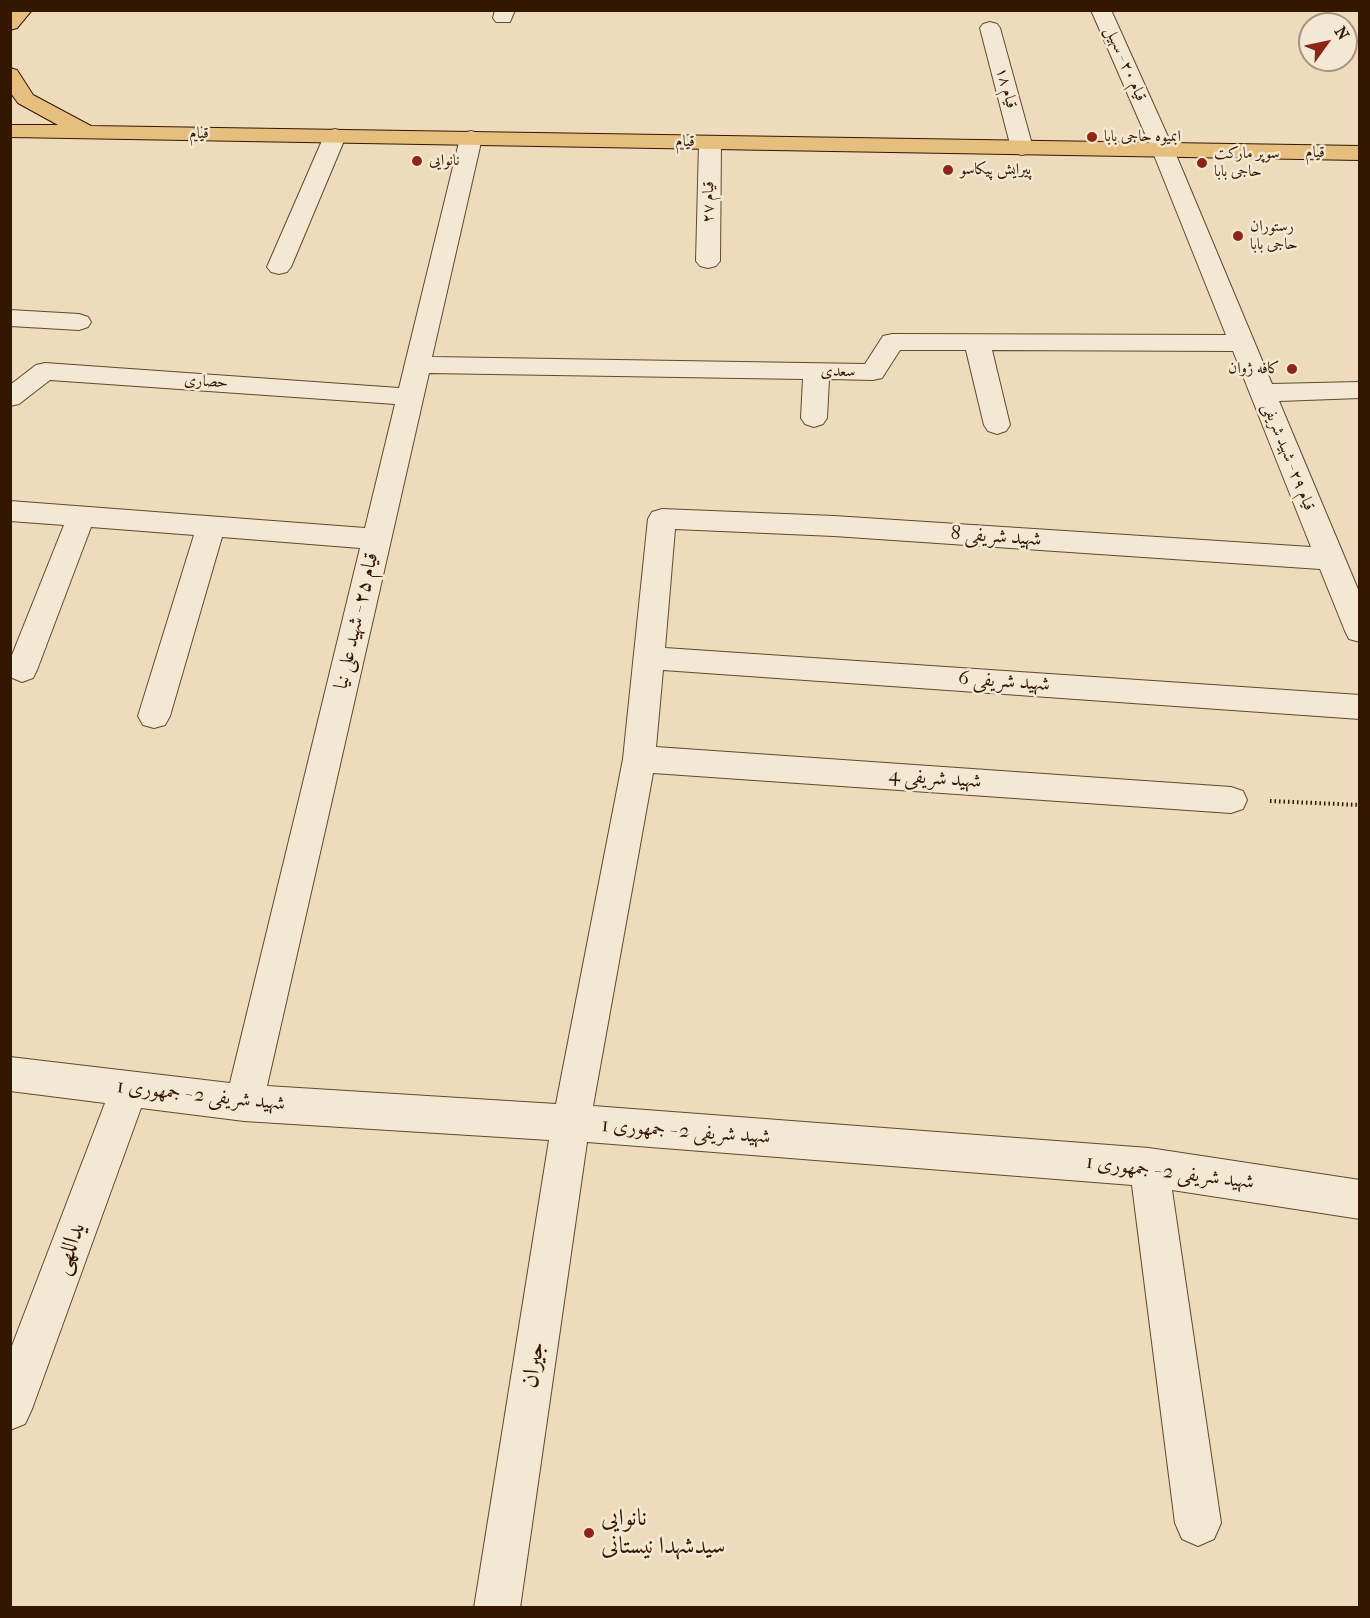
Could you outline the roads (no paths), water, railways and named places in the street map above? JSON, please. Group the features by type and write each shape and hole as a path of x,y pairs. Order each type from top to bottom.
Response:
{"main road":[{"path":"10,24 23,10"},
{"path":"10,74 25,99 87,132"},
{"name":"قیام","path":"10,131 1359,153"}],"street":[{"name":"قیام ۲۰ - سهیل","path":"1101,10 1163,150"},
{"name":"قیام ۱۸","path":"990,28 1022,148"},
{"path":"279,267 334,136"},
{"name":"قیام ۲۵ - شهید علی نیا","path":"244,1103 471,138"},
{"name":"قیام ۲۷","path":"708,261 710,143"},
{"name":"قیام ۲۹ - شهید شریفی","path":"1163,150 1359,631"},
{"path":"10,318 79,322"},
{"name":"سعدی","path":"418,363 873,372 892,342 1242,343"},
{"path":"978,342 997,425"},
{"name":"حصاری","path":"10,398 45,371 410,397"},
{"path":"814,418 816,371"},
{"path":"1262,393 1359,390"},
{"path":"10,511 377,539"},
{"path":"22,670 81,516"},
{"name":"شهید شریفی 8","path":"662,519 834,526 1330,559"},
{"name":"جیران","path":"497,1608 571,1123 639,759 662,519"},
{"path":"154,716 211,526"},
{"name":"شهید شریفی 6","path":"649,658 1359,707"},
{"name":"شهید شریفی 4","path":"639,759 1231,800"},
{"name":"شهید شریفی 2 - جمهوری 1","path":"10,1074 244,1103 571,1123 1149,1167 1359,1200"},
{"name":"یداللهی","path":"10,1408 129,1089"},
{"path":"1149,1167 1198,1523"}],"place":[{"name":"ابمیوه حاجی بابا","path":"1092,137"},
{"name":"نانوایی","path":"417,161"},
{"name":"سوپر مارکت حاجی بابا","path":"1202,163"},
{"name":"پیرایش پیکاسو","path":"948,170"},
{"name":"رستوران حاجی بابا","path":"1238,236"},
{"name":"کافه ژوان","path":"1292,369"},
{"name":"نانوایی سیدشهدا نیستانی","path":"589,1533"}]}
